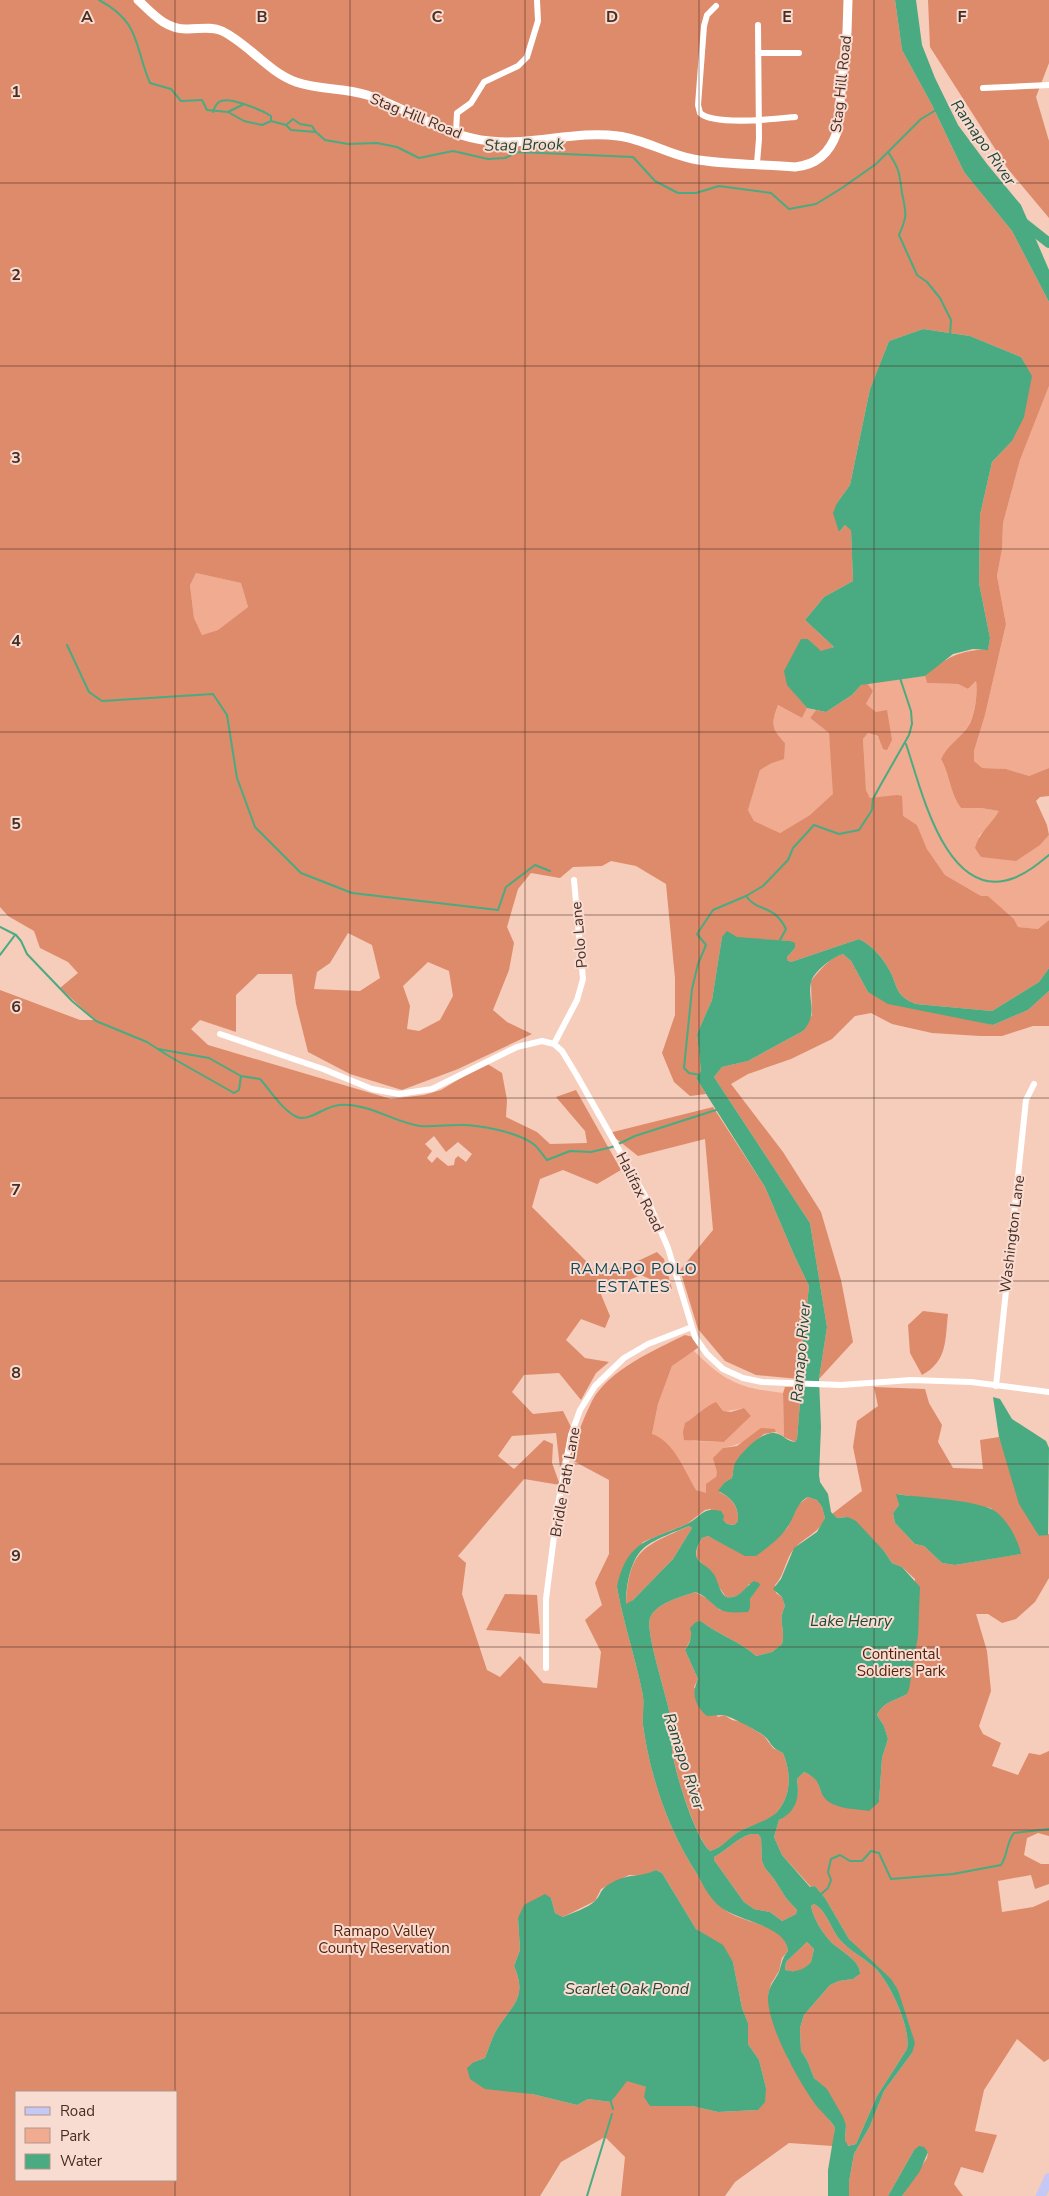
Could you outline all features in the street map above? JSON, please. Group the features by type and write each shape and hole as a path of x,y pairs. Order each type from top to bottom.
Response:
{"main road":[{"path":"1041,2196 1049,2178"}],"street":[{"name":"Stag Hill Road","path":"138,0 160,20 173,27 182,29 209,28 222,31 278,72 296,82 364,94 456,134 475,139 501,142 614,136 630,138 694,159 795,167 806,166 821,158 831,146 839,125 848,0"},
{"path":"456,134 457,113 471,102 484,82 518,66 527,57 538,21 538,0"},
{"path":"716,6 707,15 704,26 699,111 702,115 709,118 759,121 795,117"},
{"path":"758,25 758,164"},
{"path":"758,54 799,53"},
{"path":"983,88 1049,85"},
{"name":"Polo Lane","path":"554,1044 577,1000 583,980 574,880"},
{"path":"220,1034 323,1069 372,1089 399,1094 432,1089 517,1047 542,1041 554,1044"},
{"name":"Halifax Road","path":"554,1044 562,1051 659,1225 676,1271 692,1327 707,1354 732,1374 754,1381 796,1384 841,1385 911,1380 971,1382 1049,1392"},
{"name":"Washington Lane","path":"996,1386 1026,1100 1034,1084"},
{"name":"Bridle Path Lane","path":"546,1668 546,1599 558,1505 571,1435 580,1410 595,1386 624,1358 648,1344 692,1327"}],"green space":[{"name":"Ramapo Valley County Reservation","path":"0,0 895,0 902,50 932,105 964,172 1012,231 1049,302 1049,386 1020,460 1003,523 1002,549 997,576 1006,624 985,715 974,751 974,761 982,768 1006,769 1029,776 1049,768 1049,796 1040,797 1036,801 1047,825 1049,835 1040,845 1016,861 981,857 975,848 977,842 999,811 981,808 961,808 954,797 941,759 971,721 976,703 976,681 968,689 958,684 927,683 925,676 947,659 954,656 969,651 988,649 990,638 979,583 980,515 992,462 1012,441 1026,366 1021,357 970,336 923,329 889,341 870,389 850,485 837,503 839,532 845,525 851,529 853,581 824,597 805,620 834,647 821,652 808,639 787,684 807,708 802,718 778,705 773,721 777,733 785,743 784,759 760,770 748,810 754,821 780,833 810,815 833,794 829,733 810,718 816,710 826,712 852,695 861,685 867,683 873,691 866,704 876,712 887,710 892,740 887,750 883,749 878,736 868,733 863,739 866,790 870,798 902,796 903,816 917,825 927,849 945,875 981,896 988,896 1014,919 1018,927 1038,929 1049,920 1049,968 1039,982 992,1011 916,1004 904,998 896,986 890,971 880,957 869,945 859,939 791,962 787,960 787,957 795,948 789,941 722,937 712,1000 697,1034 701,1071 696,1078 706,1094 690,1096 674,1082 662,1053 675,1015 675,978 666,884 636,866 611,861 602,866 573,867 560,878 531,873 518,889 507,927 514,943 509,970 493,1010 507,1022 532,1034 458,1069 402,1090 350,1074 308,1052 296,1004 292,974 258,974 236,995 236,1032 200,1020 191,1029 208,1045 391,1099 424,1095 441,1090 486,1063 502,1073 507,1100 506,1117 537,1132 550,1144 587,1143 585,1131 556,1097 576,1090 621,1170 597,1184 563,1170 540,1179 532,1207 594,1269 625,1267 657,1252 664,1259 672,1289 641,1275 600,1292 610,1316 605,1328 581,1319 566,1340 585,1358 609,1362 596,1373 581,1400 559,1373 524,1375 512,1392 533,1414 563,1411 572,1429 560,1468 556,1433 512,1436 498,1456 514,1469 544,1440 553,1444 552,1463 560,1485 524,1479 458,1556 466,1563 462,1594 487,1670 500,1677 520,1656 543,1683 597,1688 601,1652 585,1620 602,1605 595,1583 609,1554 609,1480 568,1458 592,1401 609,1380 633,1362 660,1347 685,1335 693,1337 699,1347 672,1366 658,1404 652,1434 667,1443 673,1450 696,1490 706,1493 706,1484 716,1477 717,1472 713,1458 723,1448 737,1446 761,1428 775,1429 776,1432 764,1434 744,1451 734,1466 732,1478 725,1482 719,1492 731,1500 736,1507 738,1521 734,1525 727,1524 710,1509 705,1510 687,1524 643,1542 617,1587 643,1695 643,1725 650,1764 669,1822 687,1857 714,1899 728,1912 773,1930 786,1942 788,1951 782,1958 779,1971 771,1984 768,1995 774,2022 789,2061 835,2128 833,2146 789,2143 735,2182 725,2196 621,2196 625,2157 605,2137 561,2162 540,2196 0,2196 0,990 80,1020 95,1020 60,988 78,973 68,962 40,948 34,931 8,916 0,907","holes":["196,573 241,583 248,607 218,630 202,635 194,618 190,585","348,933 372,945 380,978 360,991 314,989 317,972 330,963","428,962 449,971 453,996 440,1020 419,1031 407,1029 410,1006 403,986","434,1136 446,1152 458,1142 472,1154 466,1162 458,1156 455,1159 454,1165 448,1166 437,1157 432,1163 427,1158 432,1151 425,1144","656,1870 662,1873 696,1929 708,1937 733,1962 742,2008 748,2023 748,2044 759,2060 766,2088 758,2110 718,2112 692,2106 650,2106 646,2087 626,2080 611,2102 588,2099 577,2105 532,2094 474,2062 485,2058 495,2032 513,2007 519,1994 518,1977 514,1966 520,1950 518,1918 551,1898 555,1913 563,1917 595,1901 601,1889 629,1875 643,1876"]},
{"path":"928,0 1049,0 1049,63 1036,97 1049,141 1049,218 1008,169 930,47"},
{"path":"1049,386 1049,768 1029,776 1006,769 981,768 974,761 974,751 985,715 1006,624 997,576 1002,549 1003,523 1020,460"},
{"path":"196,573 241,583 248,607 218,630 202,635 194,618 190,584"},
{"path":"925,676 927,683 958,684 968,689 976,681 977,691 970,722 941,759 954,797 961,808 981,808 1000,811 978,837 1040,845 1049,835 1049,920 1038,929 1018,927 1014,919 988,896 981,896 945,875 927,849 917,825 870,798 866,790 863,739 868,733 879,737 883,749 876,712 866,704 873,691 867,683"},
{"path":"778,705 802,718 807,708 816,710 810,718 829,733 834,794 810,815 780,833 754,821 748,810 760,770 772,763 785,743 777,733 773,721"},
{"path":"843,954 851,961 868,992 993,1025 1028,1010 1049,991 1049,1026 1033,1026 1002,1036 932,1033 892,1024 871,1013 855,1016 832,1039 791,1059 748,1074 731,1084 783,1152 821,1212 841,1280 853,1342 819,1379 827,1327 810,1223 714,1077 722,1067 748,1061 803,1031 812,1015 811,981 829,961"},
{"path":"713,1107 765,1187 809,1286 799,1379 756,1375 725,1361 698,1329 680,1270 713,1230 705,1139 638,1156 609,1133"},
{"path":"923,1311 948,1314 944,1349 937,1363 922,1375 910,1353 908,1325"},
{"path":"693,1350 714,1370 734,1382 755,1389 783,1393 784,1437 776,1432 775,1429 723,1448 716,1477 706,1494 696,1490 652,1434 658,1404 672,1366","holes":["744,1408 751,1416 724,1442 693,1441 685,1423 695,1417"]},
{"path":"785,1387 800,1387 801,1390 797,1439 795,1442 784,1437 783,1393"},
{"path":"874,1387 925,1389 929,1403 942,1425 938,1442 953,1468 983,1469 980,1440 999,1437 1009,1466 1039,1536 1049,1534 1049,1578 1035,1602 1016,1619 1002,1623 988,1614 976,1614 987,1651 991,1691 979,1726 983,1734 1001,1743 992,1766 1018,1775 1029,1753 1040,1755 1049,1751 1049,1836 1038,1833 1027,1838 1024,1855 1041,1864 1049,1864 1049,1884 1035,1889 1031,1875 998,1881 1002,1912 1033,1907 1049,1900 1049,2059 1044,2062 1017,2039 984,2090 975,2131 997,2135 983,2173 961,2167 954,2184 963,2196 902,2196 927,2158 928,2152 924,2148 914,2150 888,2196 849,2196 849,2182 854,2154 870,2126 884,2091 912,2053 898,1990 849,1939 825,1898 815,1886 811,1887 782,1855 774,1837 779,1820 793,1808 798,1792 797,1779 804,1772 816,1779 821,1792 879,1802 882,1758 888,1739 884,1726 877,1715 886,1704 907,1694 915,1579 902,1567 892,1563 884,1551 848,1517 837,1518 832,1514 862,1491 853,1447 857,1421 878,1406","holes":["897,1494 991,1508 1020,1554 955,1565 942,1563 924,1546 915,1544 895,1523 893,1513 899,1505"]},
{"path":"716,1402 723,1411 731,1412 744,1408 751,1416 724,1442 684,1440 685,1423"},
{"path":"808,1497 817,1500 822,1507 825,1518 819,1528 792,1552 775,1585 776,1593 782,1597 785,1606 782,1617 782,1644 772,1652 756,1656 701,1621 685,1650 698,1679 694,1687 718,1717 724,1715 732,1720 742,1722 764,1736 773,1748 783,1753 789,1776 788,1791 782,1805 774,1815 742,1830 719,1847 710,1851 692,1818 677,1772 672,1749 670,1715 653,1650 649,1625 650,1618 663,1604 695,1592 708,1599 720,1610 750,1608 750,1599 759,1585 749,1584 739,1594 733,1597 726,1597 717,1584 715,1577 697,1558 697,1550 702,1538 708,1536 734,1549 769,1546 788,1527 798,1505"},
{"path":"689,1526 692,1528 673,1559 626,1605 631,1572 641,1552 660,1539"},
{"path":"505,1594 537,1595 540,1634 486,1630"},
{"path":"751,1834 758,1834 761,1838 762,1861 765,1868 797,1910 796,1914 782,1921 770,1912 754,1909 744,1902 714,1860 714,1857 741,1838"},
{"path":"814,1904 823,1911 843,1943 872,1965 882,1976 899,2007 906,2030 907,2049 877,2096 856,2144 847,2146 845,2140 846,2125 827,2090 814,2078 807,2060 801,2051 800,2028 804,2015 830,1985 839,1981 853,1979 860,1974 854,1961 832,1943 822,1931 812,1911 811,1906"},
{"path":"807,1942 814,1949 811,1962 799,1970 785,1970 786,1962"}],"water":[{"path":"895,0 916,0 922,45 935,78 958,125 1021,205 1049,270 1049,302 1012,231 964,172 932,105 902,50"},
{"path":"923,329 970,336 1021,357 1032,376 1024,417 1012,441 992,462 980,515 979,583 990,638 988,650 973,649 953,654 925,676 861,685 852,695 826,712 807,708 787,685 784,671 801,639 808,639 821,651 834,647 805,620 824,597 853,581 851,530 845,525 839,532 833,513 837,503 850,485 870,389 889,341"},
{"name":"Lake Henry","path":"727,931 737,937 790,941 795,943 795,948 787,957 787,960 791,962 859,939 869,945 880,957 890,971 896,986 904,998 916,1004 992,1011 1039,982 1049,968 1049,991 1028,1010 993,1025 888,1004 868,992 851,961 843,954 824,965 813,978 810,989 812,1013 808,1025 803,1031 748,1061 722,1067 714,1077 810,1223 827,1327 819,1379 821,1427 819,1475 820,1482 828,1494 831,1512 837,1518 848,1517 856,1521 884,1551 892,1563 902,1567 920,1587 918,1636 909,1689 907,1694 886,1704 877,1715 884,1726 888,1739 882,1758 879,1802 869,1811 833,1804 822,1794 815,1779 804,1772 797,1779 798,1792 796,1804 785,1817 779,1820 774,1837 782,1855 810,1887 815,1886 825,1898 849,1939 891,1979 898,1990 915,2043 912,2053 884,2091 870,2126 854,2154 849,2182 849,2196 828,2196 828,2170 835,2128 815,2105 799,2079 784,2051 772,2021 768,1996 783,1958 788,1951 785,1942 770,1929 736,1916 715,1902 706,1891 669,1822 650,1764 643,1725 643,1695 617,1587 621,1571 627,1560 642,1544 651,1539 687,1524 709,1510 721,1511 724,1516 723,1520 727,1524 734,1525 738,1521 736,1506 727,1496 718,1491 725,1482 732,1478 734,1466 740,1455 757,1439 769,1433 777,1433 792,1442 795,1442 797,1439 801,1390 799,1379 809,1286 765,1187 696,1078 701,1071 697,1034 712,1000 722,937","holes":["808,1497 817,1500 822,1507 825,1518 817,1532 794,1548 781,1579 773,1589 782,1597 785,1606 782,1617 782,1644 772,1652 756,1656 701,1621 696,1622 690,1628 690,1639 685,1650 698,1679 695,1690 697,1704 707,1716 726,1716 763,1735 775,1748 783,1753 789,1776 788,1791 782,1805 774,1815 738,1832 719,1847 710,1851 704,1844 692,1819 677,1772 672,1749 670,1715 653,1650 649,1625 650,1618 663,1604 695,1592 705,1597 722,1611 748,1612 750,1599 760,1585 759,1583 754,1581 739,1595 726,1597 721,1591 714,1575 697,1557 696,1552 699,1543 702,1538 708,1536 745,1556 756,1556 783,1533 800,1503","689,1526 692,1528 673,1559 633,1600 626,1604 630,1573 636,1558 646,1546","758,1834 761,1838 762,1861 765,1868 797,1910 796,1914 782,1921 770,1912 754,1909 744,1902 714,1860 714,1857 746,1836","814,1904 823,1911 843,1943 872,1965 882,1976 899,2007 906,2030 907,2049 877,2096 856,2144 848,2146 845,2140 846,2125 843,2117 827,2089 814,2078 807,2060 801,2051 800,2028 804,2015 830,1985 839,1981 853,1979 860,1974 854,1961 832,1943 814,1916 811,1906","807,1942 814,1949 811,1962 805,1967 796,1971 785,1970 786,1962"]},
{"path":"993,1397 1000,1399 1012,1419 1046,1441 1049,1448 1048,1535 1039,1536 1019,1504 999,1437"},
{"path":"896,1494 956,1501 989,1508 995,1511 1010,1528 1021,1554 955,1565 942,1563 924,1546 915,1544 895,1523 893,1513 899,1505"},
{"name":"Scarlet Oak Pond","path":"656,1870 662,1873 696,1929 723,1945 733,1962 742,2008 748,2023 748,2044 759,2060 766,2088 765,2102 758,2110 718,2112 692,2106 650,2106 644,2097 646,2087 627,2081 611,2102 588,2099 577,2105 532,2094 485,2089 470,2079 467,2068 474,2062 485,2058 495,2032 513,2007 519,1994 518,1977 514,1966 520,1950 518,1918 524,1905 545,1894 551,1898 555,1913 563,1917 592,1904 603,1889 613,1882 624,1877"},
{"path":"919,2146 924,2147 928,2152 920,2171 902,2196 888,2196 914,2150"}],"waterway":[{"name":"Stag Brook","path":"99,0 113,8 129,26 150,83 171,89 181,101 202,100 207,110 228,112 244,121 262,125 271,121 286,125 291,130 316,132 325,140 348,144 377,143 397,147 419,158 453,151 488,159 505,158 518,152 633,157 655,181 678,193 696,193 719,186 771,193 789,209 816,204 842,188 876,164 921,119 936,110"},
{"path":"213,112 216,105 223,100 237,102 271,116 271,121"},
{"path":"228,112 244,104"},
{"path":"286,125 293,119 300,124 312,126 315,131"},
{"path":"888,152 898,171 905,210 904,223 899,235 917,275 927,282 940,298 951,320 950,335"},
{"name":"Ramapo River","path":"1020,220 1049,243"},
{"path":"67,645 89,692 102,701 213,694 227,715 237,778 255,827 301,873 352,893 498,910 506,887 535,865 550,871"},
{"path":"700,1075 689,1073 684,1068 692,989 698,964 706,945 697,934 713,910 746,896 763,886 788,860 793,848 814,825 839,834 859,830 872,810 873,799 909,735 912,724 911,711 900,678"},
{"path":"906,744 929,813 940,837 954,859 971,874 990,882 1014,878 1028,871 1049,855"},
{"path":"746,896 755,905 776,915 781,921 786,929 780,940"},
{"path":"0,927 16,935 27,954 72,1001 96,1021 147,1042 234,1093 239,1090 241,1076"},
{"path":"0,955 15,935"},
{"path":"158,1049 209,1058 241,1076 260,1079 282,1105 297,1117 307,1117 335,1106 351,1105 420,1126 466,1125 486,1127 525,1139 536,1146 547,1160 570,1151 591,1152 612,1147 635,1136 716,1110"},
{"path":"821,1894 828,1888 831,1880 828,1872 831,1859 840,1855 850,1861 862,1861 871,1851 879,1853 891,1879 953,1874 1001,1865 1014,1833 1049,1829"},
{"path":"611,2102 613,2109"},
{"path":"587,2196 612,2114"}],"district":[{"name":"RAMAPO POLO ESTATES","path":"634,1277"}],"park label":[{"name":"Continental Soldiers Park","path":"901,1662"}]}
